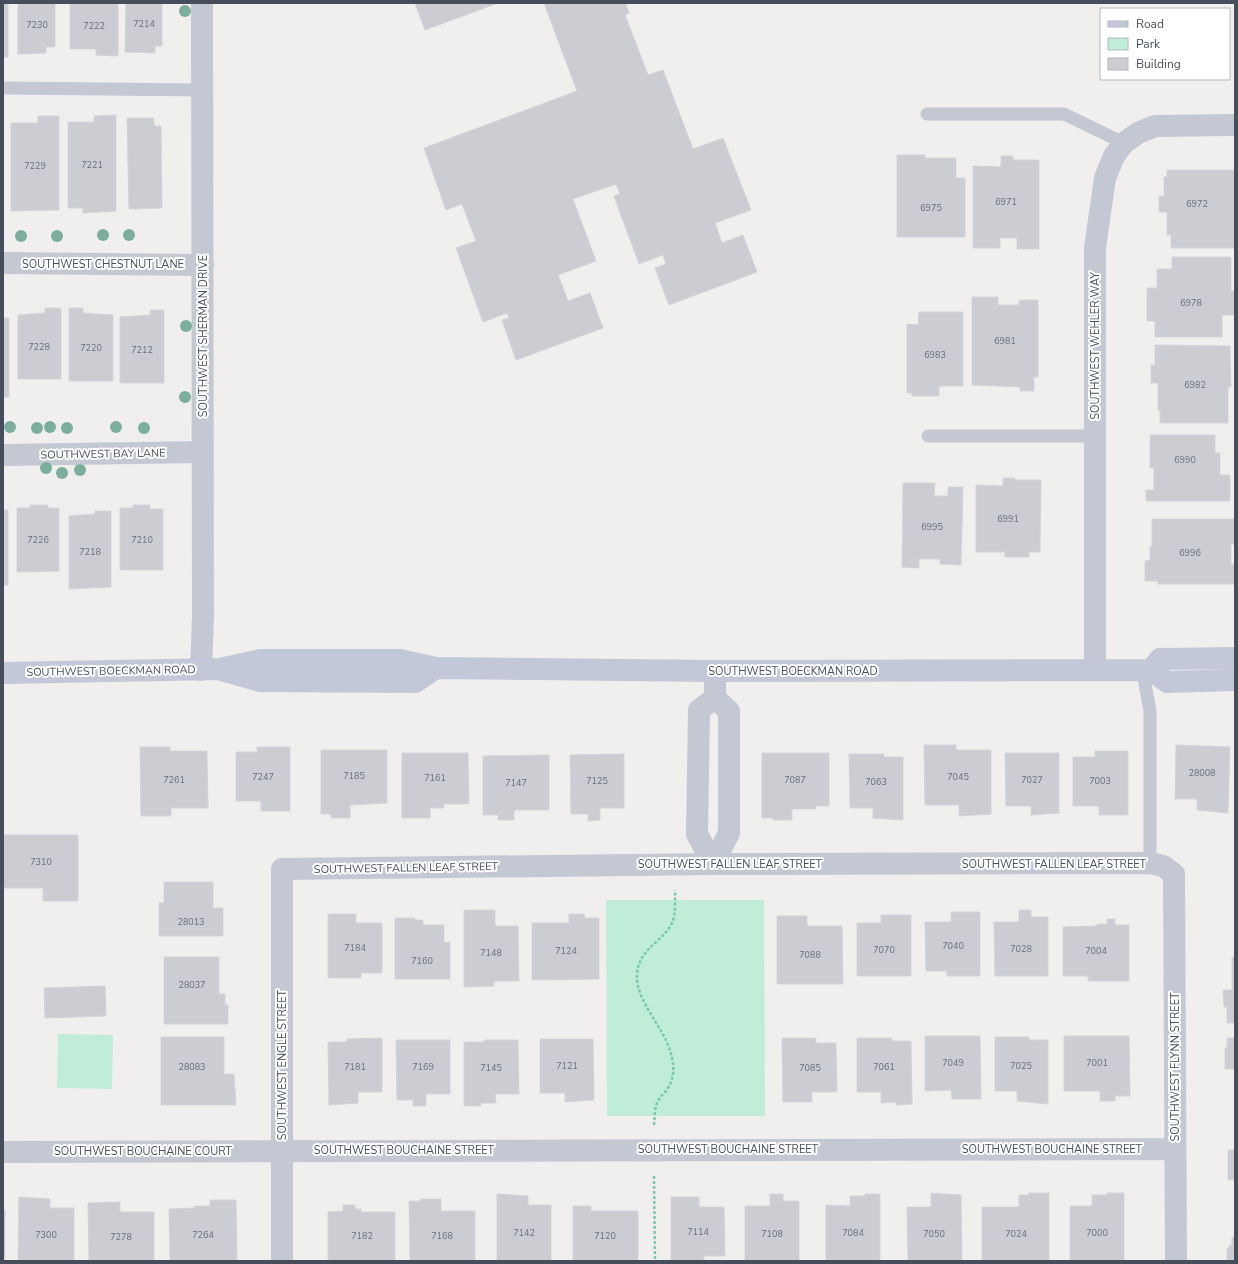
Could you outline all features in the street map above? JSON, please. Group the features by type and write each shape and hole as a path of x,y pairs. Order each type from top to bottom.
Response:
{"main road":[{"path":"1235,658 1160,659 1148,670 1167,682 1235,680"},
{"name":"SOUTHWEST BOECKMAN ROAD","path":"3,673 210,669 260,681 415,682 436,668 715,671 1148,670"}],"street":[{"name":"SOUTHWEST SHERMAN DRIVE","path":"202,3 203,616 210,669"},
{"name":"SOUTHWEST WEHLER WAY","path":"1095,670 1095,248 1105,178 1114,156 1124,143 1138,133 1155,126 1235,125"},
{"name":"SOUTHWEST CHESTNUT LANE","path":"3,264 203,265"},
{"name":"SOUTHWEST BAY LANE","path":"3,455 202,452"},
{"path":"713,864 729,833 729,711 715,698 715,671"},
{"path":"713,864 697,834 700,743 698,718 699,710 715,698"},
{"name":"SOUTHWEST FALLEN LEAF STREET","path":"282,869 713,864 1150,863 1163,866 1174,874"},
{"name":"SOUTHWEST ENGLE STREET","path":"282,869 282,1261"},
{"name":"SOUTHWEST FLYNN STREET","path":"1174,874 1176,1261"},
{"name":"SOUTHWEST BOUCHAINE STREET","path":"282,1150 1175,1149"},
{"name":"SOUTHWEST BOUCHAINE COURT","path":"3,1152 282,1150"}],"lane":[{"path":"3,88 203,90"},
{"path":"927,114 1064,114 1124,143"},
{"path":"928,436 1095,436"},
{"path":"1148,670 1151,726 1150,863"}],"path":[{"path":"655,1261 655,1113 658,1101 672,1082 674,1071 671,1053 660,1029 644,1001 638,986 637,974 640,959 650,946 665,934 673,922 674,865"}],"green space":[{"path":"606,900 764,900 765,1116 607,1116"},
{"path":"58,1034 113,1035 112,1089 57,1088"}],"building":[{"path":"3,3 8,3 8,57 3,57"},
{"path":"18,3 55,3 55,47 46,47 46,53 18,54"},
{"path":"70,3 118,3 118,56 96,55 96,49 70,49"},
{"path":"126,3 162,3 162,46 155,46 155,53 125,52"},
{"path":"415,3 498,3 425,30"},
{"path":"544,3 626,3 629,13 625,15 648,75 663,70 693,149 723,138 751,210 715,223 722,243 743,235 757,272 669,305 655,268 666,264 663,255 639,264 614,196 620,194 616,184 573,199 596,261 558,275 568,301 590,293 603,328 516,360 502,320 509,318 507,313 483,322 456,248 476,241 462,204 446,210 424,148 577,91"},
{"path":"116,115 116,211 83,213 83,208 68,208 68,122 94,122 94,116"},
{"path":"38,116 59,116 59,210 11,211 11,123 38,123"},
{"path":"127,118 154,118 154,126 161,126 162,208 129,209"},
{"path":"897,155 925,155 925,158 956,158 956,178 965,178 965,237 897,237"},
{"path":"1001,156 1013,156 1013,160 1039,160 1039,249 1017,249 1017,238 1000,238 1000,248 973,248 973,166 1001,167"},
{"path":"1167,170 1235,170 1235,248 1171,248 1171,235 1167,235 1167,212 1159,212 1159,196 1164,196 1164,177 1167,177"},
{"path":"1172,257 1231,257 1231,291 1235,291 1235,315 1222,315 1222,337 1155,337 1155,321 1147,321 1147,288 1157,288 1157,269 1172,269"},
{"path":"972,297 998,297 998,305 1019,305 1019,300 1038,300 1038,377 1034,377 1034,391 1020,391 1020,387 972,385"},
{"path":"45,308 61,308 61,379 18,379 18,315 45,313"},
{"path":"69,308 83,308 83,313 113,315 113,381 69,381"},
{"path":"150,310 164,310 164,383 120,383 120,317 150,315"},
{"path":"919,312 963,312 963,386 939,386 939,396 912,396 912,393 907,393 907,324 918,325"},
{"path":"3,318 9,318 9,397 3,397"},
{"path":"1155,345 1230,346 1231,387 1228,387 1228,423 1160,423 1160,410 1158,410 1158,383 1151,383 1151,365 1155,365"},
{"path":"1150,435 1215,435 1215,453 1220,453 1220,475 1230,475 1230,501 1146,501 1146,490 1154,490 1154,468 1150,468"},
{"path":"1003,478 1015,478 1015,480 1041,480 1040,552 1029,552 1029,557 1005,557 1005,552 976,552 976,485 1003,486"},
{"path":"903,483 935,483 934,496 948,496 948,487 963,487 961,565 940,564 940,559 919,559 919,568 902,567"},
{"path":"30,505 48,505 48,508 59,508 59,571 17,572 17,508 30,508"},
{"path":"133,505 150,505 150,509 163,509 163,570 120,570 120,508 133,508"},
{"path":"3,510 8,510 8,585 3,585"},
{"path":"95,511 111,511 111,587 69,589 69,516 95,514"},
{"path":"1152,519 1235,519 1235,544 1231,544 1231,564 1235,564 1235,584 1158,584 1158,581 1145,581 1145,561 1150,560 1150,546 1152,546"},
{"path":"924,745 956,745 956,750 991,750 991,814 959,816 959,805 925,805"},
{"path":"1176,745 1230,747 1228,813 1197,810 1197,799 1175,799"},
{"path":"140,747 170,747 170,751 207,751 208,808 171,808 171,816 141,816"},
{"path":"257,747 290,747 290,811 261,811 261,801 236,801 236,752 257,752"},
{"path":"321,750 387,750 387,803 350,805 350,818 331,818 331,814 321,814"},
{"path":"1095,751 1128,751 1128,815 1099,815 1099,806 1073,806 1073,757 1095,757"},
{"path":"402,753 468,753 469,804 444,804 444,808 430,808 430,818 402,818"},
{"path":"762,753 829,753 829,806 816,806 816,809 792,809 792,820 773,820 773,818 762,818"},
{"path":"1005,753 1059,753 1059,813 1031,815 1031,806 1006,806"},
{"path":"624,754 624,808 600,808 600,820 588,821 588,814 571,814 570,755"},
{"path":"849,754 884,754 884,757 903,757 903,820 873,818 873,808 850,808"},
{"path":"549,755 549,810 514,810 514,820 498,820 498,815 483,815 483,756"},
{"path":"3,835 78,835 78,901 43,901 43,888 3,888"},
{"path":"164,882 213,882 213,908 223,908 223,936 159,936 159,903 164,903"},
{"path":"464,910 495,910 495,926 518,926 519,981 494,981 494,986 464,987"},
{"path":"1019,910 1031,910 1031,917 1048,917 1048,976 995,976 994,922 1019,922"},
{"path":"951,912 980,912 980,976 947,976 947,971 926,971 925,922 951,922"},
{"path":"328,914 356,914 356,923 382,923 382,973 361,973 361,978 328,978"},
{"path":"569,914 584,914 585,918 599,918 599,979 532,980 532,923 569,923"},
{"path":"881,915 911,915 911,976 857,976 857,923 881,923"},
{"path":"777,916 807,916 807,926 842,926 843,984 777,984"},
{"path":"395,918 415,918 415,920 423,920 423,925 444,925 444,943 450,942 450,979 395,979"},
{"path":"1107,919 1115,919 1115,925 1129,925 1129,981 1088,981 1088,976 1063,976 1063,927 1097,926 1097,924 1107,924"},
{"path":"164,957 219,957 219,994 225,994 225,1005 228,1005 228,1024 164,1024"},
{"path":"1232,957 1235,957 1235,1023 1227,1023 1227,1007 1224,1007 1223,990 1232,990"},
{"path":"105,986 106,1016 45,1018 44,988"},
{"path":"925,1036 980,1036 981,1099 952,1099 951,1090 925,1091"},
{"path":"1064,1036 1129,1036 1130,1096 1115,1096 1115,1101 1100,1101 1100,1091 1064,1091"},
{"path":"161,1037 224,1037 224,1074 234,1074 236,1105 161,1105"},
{"path":"995,1037 1029,1037 1029,1040 1048,1040 1048,1104 1017,1101 1017,1091 995,1091"},
{"path":"382,1038 382,1092 358,1092 358,1103 329,1105 328,1042 347,1042 347,1039"},
{"path":"782,1038 816,1038 816,1043 836,1043 837,1092 812,1092 812,1102 783,1102"},
{"path":"857,1038 892,1038 892,1041 911,1041 912,1104 896,1105 896,1102 881,1103 881,1092 857,1092"},
{"path":"1227,1038 1235,1038 1235,1069 1225,1069 1225,1048 1227,1048"},
{"path":"540,1039 593,1039 594,1100 565,1102 565,1093 540,1093"},
{"path":"396,1040 450,1040 450,1094 426,1094 426,1106 413,1106 413,1100 397,1100"},
{"path":"484,1040 518,1040 519,1094 495,1094 496,1103 481,1103 481,1106 464,1106 464,1042 484,1042"},
{"path":"1228,1150 1235,1150 1235,1180 1228,1180"},
{"path":"931,1193 961,1195 962,1261 908,1261 907,1207 931,1207"},
{"path":"1029,1193 1049,1193 1049,1261 982,1261 982,1207 1019,1207 1019,1195 1029,1195"},
{"path":"1107,1193 1124,1193 1124,1260 1070,1260 1070,1206 1092,1206 1092,1195 1107,1195"},
{"path":"497,1194 528,1196 528,1205 551,1205 551,1261 497,1261"},
{"path":"770,1194 783,1194 783,1201 799,1201 799,1261 745,1261 745,1206 770,1206"},
{"path":"865,1194 880,1194 880,1260 826,1260 826,1205 850,1206 850,1196 865,1196"},
{"path":"19,1197 50,1199 50,1208 74,1208 74,1261 18,1261"},
{"path":"671,1197 699,1197 699,1207 724,1207 725,1256 704,1256 704,1261 671,1261"},
{"path":"421,1199 441,1199 441,1211 475,1211 475,1261 410,1261 409,1201 421,1201"},
{"path":"210,1200 236,1200 237,1261 170,1261 169,1209 210,1206"},
{"path":"120,1202 120,1212 154,1212 154,1261 89,1261 88,1203"},
{"path":"343,1205 355,1205 355,1209 361,1209 361,1212 395,1212 395,1261 328,1261 328,1212 343,1211"},
{"path":"573,1206 591,1206 591,1211 638,1211 638,1261 573,1261"},
{"path":"3,1210 5,1210 5,1258 3,1258"},
{"path":"1232,1237 1235,1237 1235,1261 1227,1261 1227,1249 1232,1244"}]}
